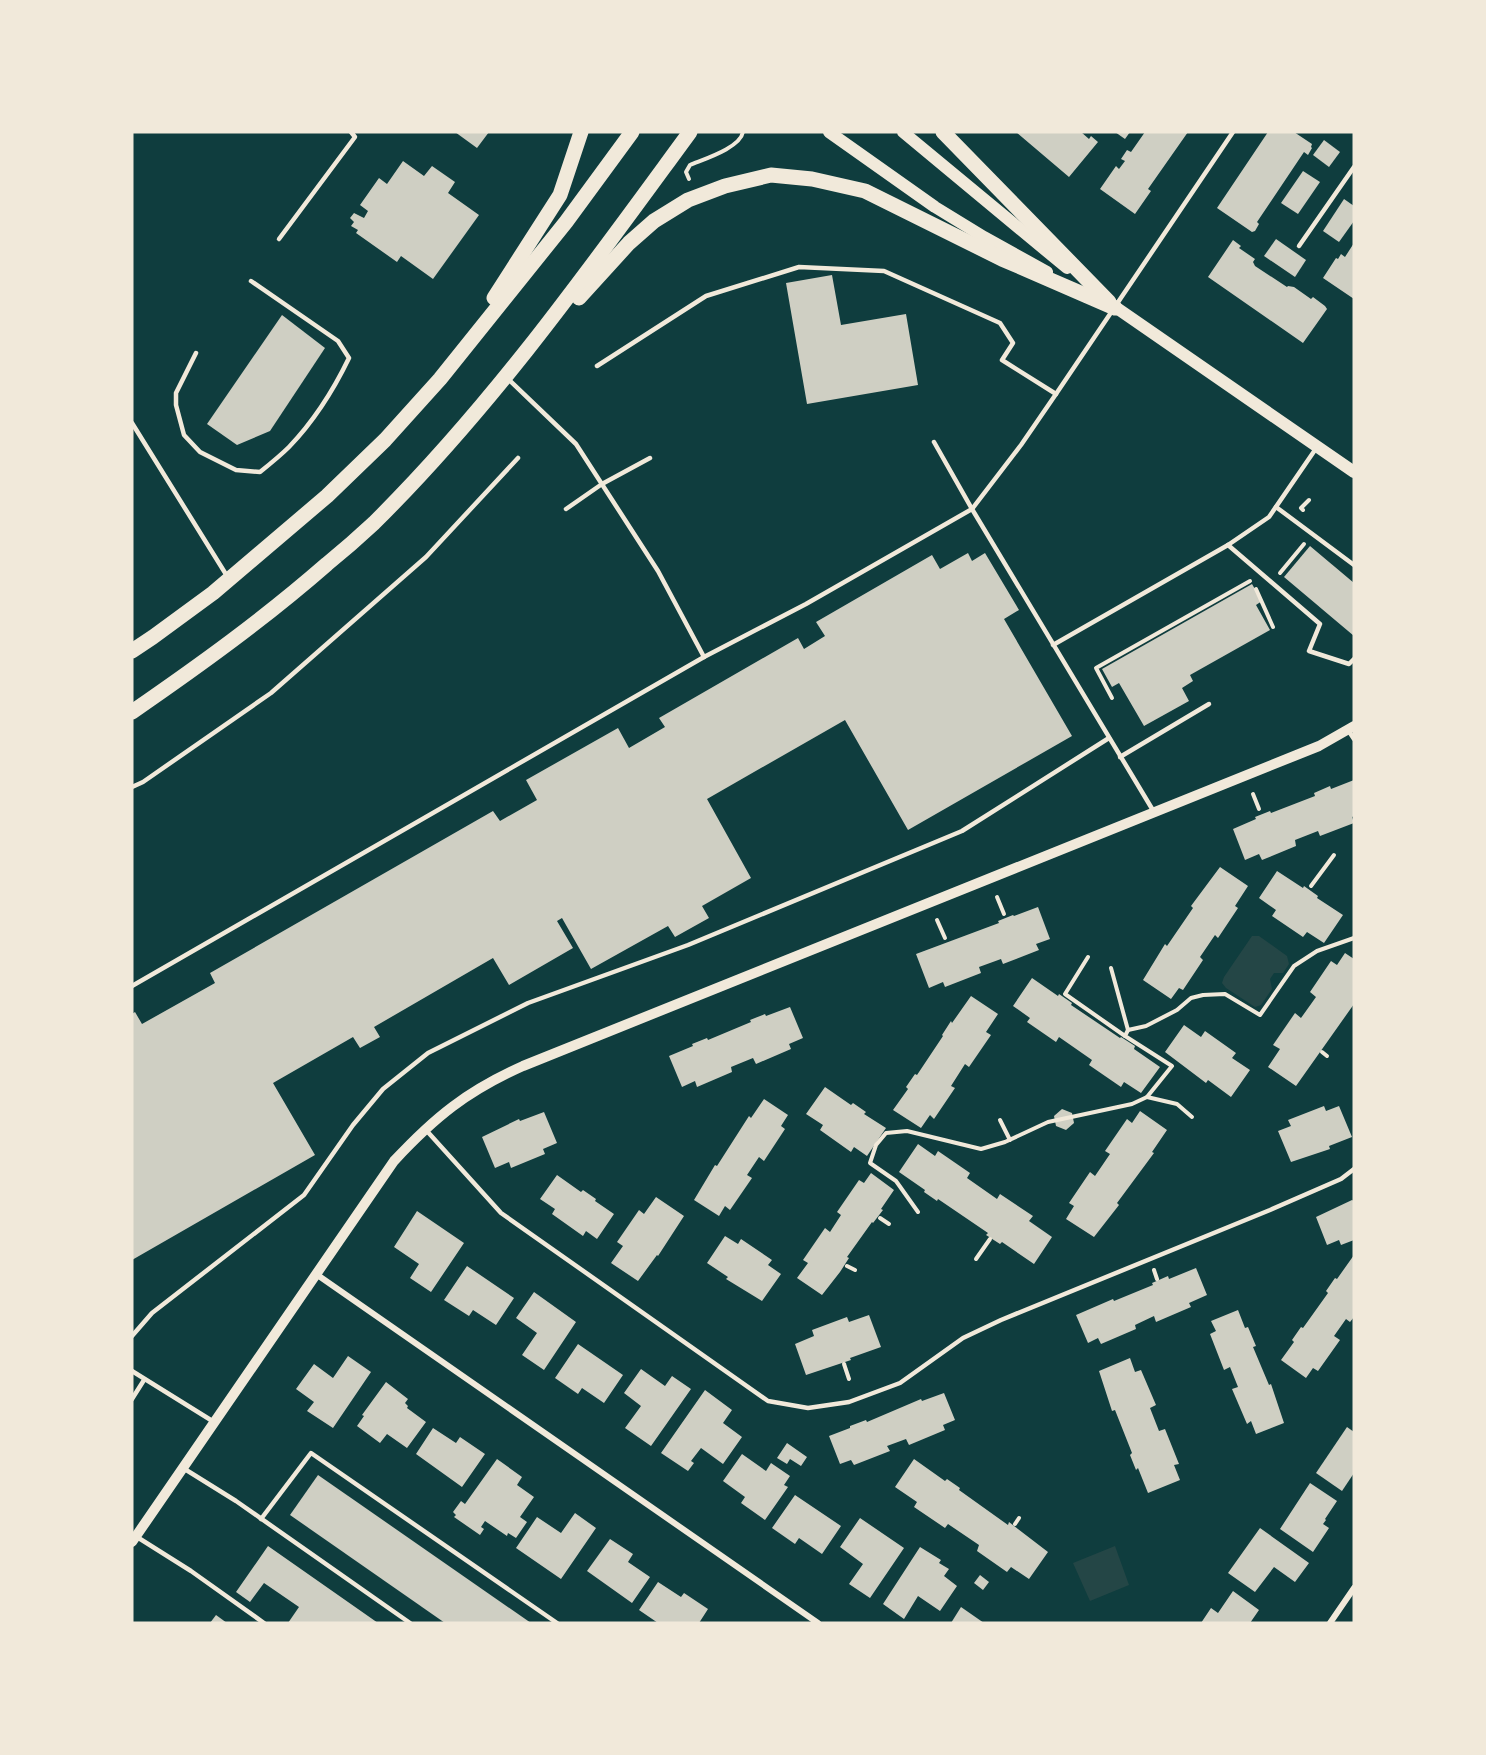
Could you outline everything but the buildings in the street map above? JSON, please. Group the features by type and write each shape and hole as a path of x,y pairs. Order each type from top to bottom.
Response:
{"main road":[{"path":"440,379 560,195 581,132"},
{"path":"132,651 153,638 229,579 327,496 385,440 440,379 566,222 632,132"},
{"path":"507,378 690,132"},
{"path":"828,132 936,207 984,237 1115,308"},
{"path":"903,132 971,186 1115,308 1354,472"},
{"path":"943,132 1115,308"},
{"path":"132,712 217,654 276,608 373,524 432,462 629,243 654,220 688,200 725,186 771,175 812,178 865,191 1002,259 1115,308"}],"street":[{"path":"134,1539 394,1161 424,1128 457,1102 497,1078 523,1066 1352,732"},
{"path":"316,1274 818,1623"},
{"path":"1330,1623 1354,1588"}],"lane":[{"path":"279,239 355,136 351,132"},
{"path":"132,986 704,657 806,604 972,509 1021,445 1233,132"},
{"path":"1299,246 1354,167"},
{"path":"597,366 706,296 799,267 884,271 1000,323 1013,343 1002,360 1056,394"},
{"path":"196,353 176,393 184,435 200,452 236,470 260,472 289,447 311,419 339,380 349,358 338,341 251,281"},
{"path":"507,378 576,444 658,571 704,657"},
{"path":"132,423 229,579"},
{"path":"934,442 1154,812"},
{"path":"1053,645 1228,545 1269,517 1317,447"},
{"path":"132,787 143,782 271,693 426,556 518,458"},
{"path":"566,509 602,484 650,458"},
{"path":"1276,507 1354,565"},
{"path":"1228,545 1320,624 1309,651 1349,664 1354,659"},
{"path":"1120,757 1209,704"},
{"path":"132,1336 152,1313 304,1195 353,1125 383,1089 428,1053 528,1003 699,941 962,831 1109,738"},
{"path":"424,1128 501,1213 768,1401 808,1408 849,1402 900,1383 963,1338 1001,1320 1270,1210 1341,1179 1354,1169"},
{"path":"132,1371 214,1422"},
{"path":"132,1399 144,1380"},
{"path":"261,1518 311,1454 557,1623"},
{"path":"183,1468 261,1518 410,1623"},
{"path":"134,1539 191,1571 264,1623"}],"path":[{"path":"689,179 686,172 690,165 734,145 742,138 743,132"},
{"path":"1278,575 1305,543"},
{"path":"1112,698 1096,668 1250,580 1259,594 1273,627"},
{"path":"1253,794 1259,809"},
{"path":"1311,886 1334,855"},
{"path":"997,897 1004,914"},
{"path":"937,920 945,938"},
{"path":"1128,1030 1146,1026 1177,1010 1191,998 1203,995 1225,994 1260,1015 1293,966 1317,951 1354,938"},
{"path":"918,1212 896,1181 870,1163 876,1145 886,1133 908,1131 981,1149 1010,1140 1048,1122 1132,1104 1147,1097 1172,1066 1065,994 1088,957"},
{"path":"1111,968 1128,1030 1125,1036"},
{"path":"1322,1052 1327,1056"},
{"path":"1147,1097 1177,1104 1192,1117"},
{"path":"1000,1120 1010,1140"},
{"path":"880,1218 889,1224"},
{"path":"976,1259 990,1239"},
{"path":"847,1266 855,1270"},
{"path":"844,1364 849,1379"},
{"path":"1015,1524 1019,1518"}],"shaded area":[{"path":"1252,936 1259,936 1287,956 1289,964 1283,973 1274,973 1270,979 1272,989 1261,1005 1255,1007 1222,983"},
{"path":"1115,1546 1129,1585 1090,1601 1073,1563"}]}
